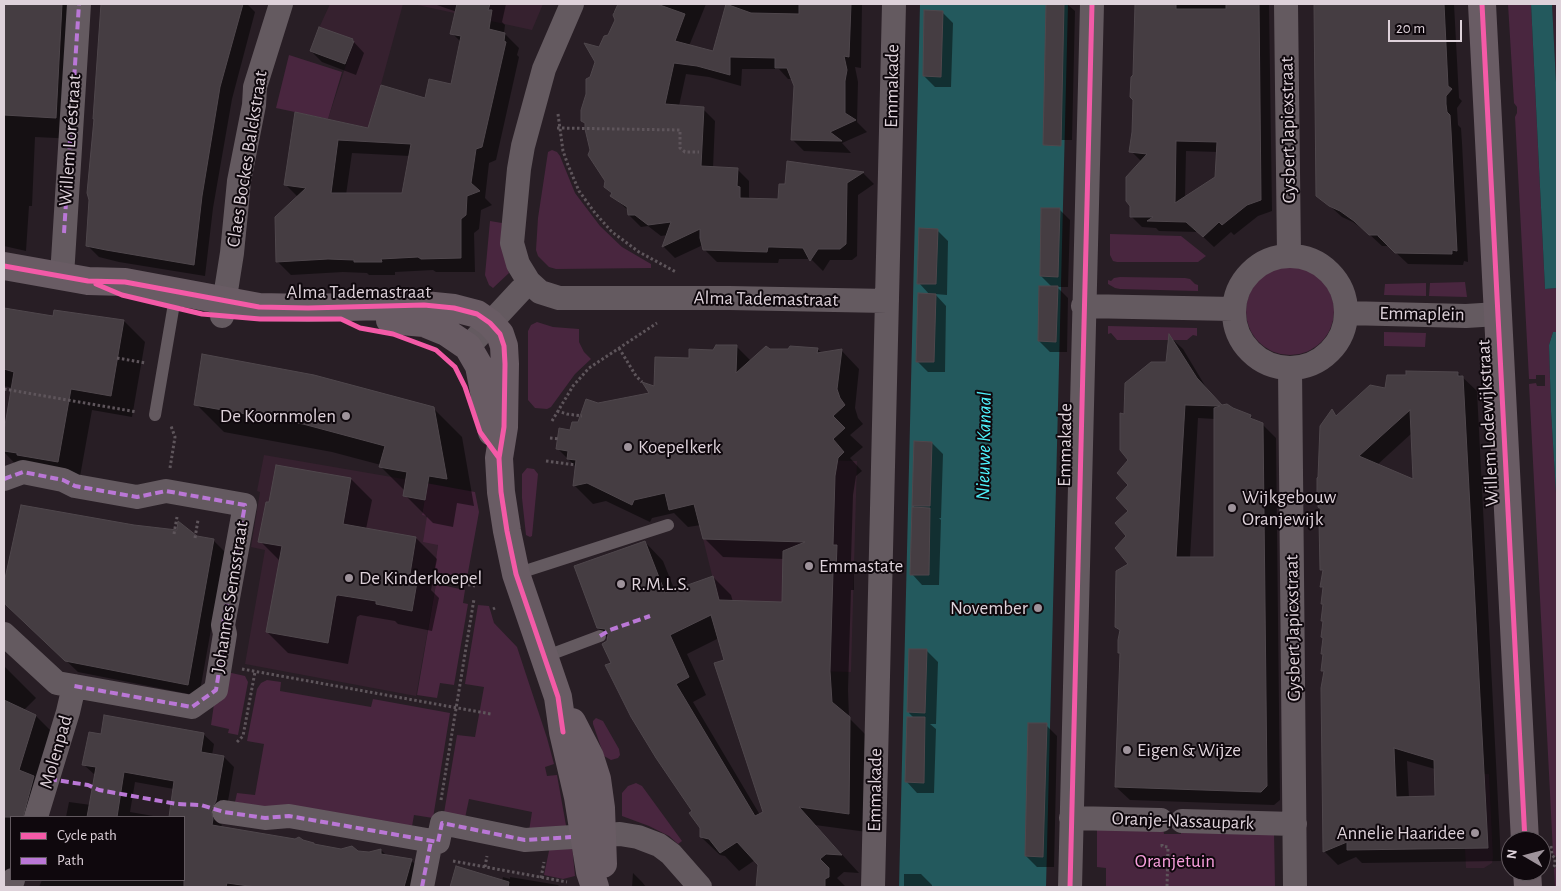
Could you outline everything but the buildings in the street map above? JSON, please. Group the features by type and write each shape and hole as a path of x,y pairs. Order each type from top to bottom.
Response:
{"street":[{"name":"Willem Loréstraat","path":"75,278 79,4"},
{"name":"Claes Bockes Balckstraat","path":"223,308 232,253 239,181 254,105 255,87 281,4"},
{"path":"572,4 544,70 525,138 519,169 512,243 525,286 468,347 479,366 499,458 506,531 516,574 558,697 590,757 599,794 590,872 583,884"},
{"name":"Emmakade","path":"873,887 894,4"},
{"name":"Emmakade","path":"1070,887 1092,4"},
{"name":"Gysbert Japicxstraat","path":"1286,4 1289,255"},
{"name":"Willem Lodewijkstraat","path":"1482,4 1524,831"},
{"path":"1289,255 1304,257 1318,263 1330,272 1339,284 1344,298 1346,313 1344,327 1338,340 1329,352 1312,364 1290,368 1275,366 1261,360 1250,351 1240,339 1235,325 1233,309 1236,295 1242,282 1251,271 1262,262 1275,257 1289,255"},
{"path":"4,266 75,278 122,295 175,300 223,308"},
{"name":"Alma Tademastraat","path":"525,286 559,298 729,298 887,301"},
{"name":"Alma Tademastraat","path":"223,308 431,306 468,311 477,314 490,323"},
{"path":"1083,306 1233,309"},
{"name":"Alma Tademastraat","path":"223,308 260,319 381,319 424,323 446,332 468,347"},
{"name":"Emmaplein","path":"1346,313 1466,316 1498,314"},
{"path":"490,323 500,334 504,346 504,427 499,458"},
{"name":"Gysbert Japicxstraat","path":"1290,368 1295,887"},
{"path":"4,479 23,472 63,480 75,486 137,497 166,491"},
{"name":"Johannes Semsstraat","path":"4,634 57,683 192,707 216,690 225,634 223,625 245,505 166,491"},
{"name":"Molenpad","path":"36,816 74,686"},
{"path":"224,812 265,818 289,816 434,840 525,840 620,834 638,837 659,845 671,854 700,887"},
{"name":"Oranje-Nassaupark","path":"1071,818 1168,826 1295,824"},
{"path":"594,836 603,871 600,887"},
{"path":"422,887 434,840"}],"lane":[{"path":"155,415 175,300"},
{"path":"516,574 668,525"},
{"path":"544,657 600,636"}],"path":[{"path":"557,109 562,151 579,191 594,213 612,232 639,252 678,274"},
{"path":"549,128 680,130 680,148 685,152 699,152"},
{"path":"552,421 580,377 597,362 658,323"},
{"path":"619,348 642,382"},
{"path":"117,358 164,366"},
{"path":"4,389 155,415"},
{"path":"557,411 582,416"},
{"path":"166,491 175,437 170,424"},
{"path":"550,438 560,439"},
{"path":"546,461 576,465"},
{"path":"424,576 475,586"},
{"path":"474,599 434,840 563,882 583,884"},
{"path":"219,665 491,714"},
{"path":"237,742 243,736 255,672"},
{"path":"1167,887 1168,846 1162,846 1168,826"}],"shaded area":[{"path":"330,4 403,4 369,128 328,119 354,41 353,39 351,40 319,28"},
{"path":"413,4 543,4 532,30"},
{"path":"1552,4 1557,4 1557,102"},
{"name":"De Kinderkoepel","path":"264,455 415,481 425,497 422,515 427,515 438,545 434,571 438,573 416,696 245,664 265,550 251,547 260,492 257,491"},
{"name":"Emmastate","path":"683,457 857,461 851,672 735,669"},
{"path":"1489,774 1492,863 1484,868 1466,868 1461,775"}],"green space":[{"path":"1508,4 1531,4 1545,289 1557,288 1557,332 1553,332 1549,345 1557,509 1557,866 1556,857 1553,853 1529,384 1536,383 1537,386 1545,386 1545,375 1536,375 1536,379 1529,379 1515,117 1517,107 1514,103"},
{"path":"289,55 342,72 328,119 276,108"},
{"path":"552,150 560,156 575,193 600,226 622,247 651,264 651,268 556,269 549,267 538,256 536,250 538,218 548,152"},
{"path":"490,221 502,223 501,244 509,273 493,288 489,285 485,275"},
{"path":"1110,234 1181,236 1206,256 1198,262 1117,262 1113,261 1110,255"},
{"path":"1290,267 1307,270 1321,280 1331,294 1334,311 1331,328 1321,342 1307,352 1290,355 1273,352 1259,342 1249,328 1246,311 1249,294 1259,280 1273,270"},
{"path":"1114,278 1185,278 1198,285 1198,291 1120,289 1108,284 1108,280 1111,281"},
{"path":"1465,282 1467,297 1429,296 1430,283"},
{"path":"1426,283 1426,296 1384,295 1385,284"},
{"path":"537,322 553,327 579,329 579,342 584,352 591,359 575,374 551,407 547,409 535,408 528,400 528,331 531,325"},
{"path":"1108,326 1197,328 1197,336 1193,335 1187,340 1117,340 1111,333 1108,334"},
{"path":"1384,332 1426,333 1425,347 1384,346"},
{"path":"527,468 534,469 538,474 532,536 530,537 526,535 522,498 522,474"},
{"path":"415,481 475,492 479,512 467,578 434,572 438,545 423,542 427,516 422,515 425,498"},
{"path":"436,584 465,590 463,603 468,604 454,685 440,683 437,698 417,695"},
{"path":"478,605 489,606 494,623 517,647 547,738 554,764 545,767 547,776 557,775 567,831 529,831 532,812 469,799 465,818 444,813 457,735 475,737 484,687 465,684"},
{"path":"227,672 245,676 248,682 238,735 228,733 229,729 211,725 214,704 220,702"},
{"path":"267,680 281,682 280,691 371,707 373,699 450,713 433,818 414,815 411,832 235,802 237,793 255,795 264,744 247,741 257,689 261,683"},
{"path":"596,718 603,721 619,749 620,755 618,758 611,760 604,756 593,724"},
{"path":"636,783 642,786 682,841 678,844 669,836 649,826 622,816 622,793 628,786"},
{"name":"Oranjetuin","path":"1097,826 1163,827 1164,834 1181,834 1181,828 1274,832 1275,887 1106,887 1106,868 1097,867"},
{"path":"572,845 575,876 563,879 544,875 550,846"},
{"path":"1557,866 1557,887 1555,887 1554,869"}],"water":[{"name":"Nieuwe Kanaal","path":"920,4 1068,4 1046,887 899,887"},
{"path":"1531,4 1552,4 1557,102 1557,288 1545,289"},
{"path":"1553,332 1557,332 1557,509 1549,345"}],"marked path":[{"path":"64,233 79,4"},
{"path":"4,479 23,472 63,480 75,486 137,497 166,491 245,505 223,625 225,634 216,690 192,707 74,686"},
{"path":"600,636 610,630 650,616"},
{"path":"49,779 88,785 99,790 177,804 201,805 224,812 265,818 289,816 438,842 442,823 525,840 571,837"},
{"path":"422,887 431,841"}],"cycle path":[{"path":"1070,887 1092,4"},
{"path":"1482,4 1524,831"},
{"path":"4,266 88,281 125,282 259,307 308,308 424,305 454,308 477,314 490,323 500,334 504,346 504,427 499,458 501,492 507,531 516,574 558,697 563,732"},
{"path":"96,284 122,295 202,314 260,319 341,319 360,328 393,334 436,350 455,367 465,387 480,432 499,458"}],"place":[{"name":"De Koornmolen","path":"346,416"},
{"name":"Koepelkerk","path":"628,447"},
{"name":"Wijkgebouw Oranjewijk","path":"1232,508"},
{"name":"Emmastate","path":"809,566"},
{"name":"De Kinderkoepel","path":"349,578"},
{"name":"R.M.L.S.","path":"621,584"},
{"name":"November","path":"1038,608"},
{"name":"Eigen & Wijze","path":"1127,750"},
{"name":"Annelie Haaridee","path":"1475,833"}]}
